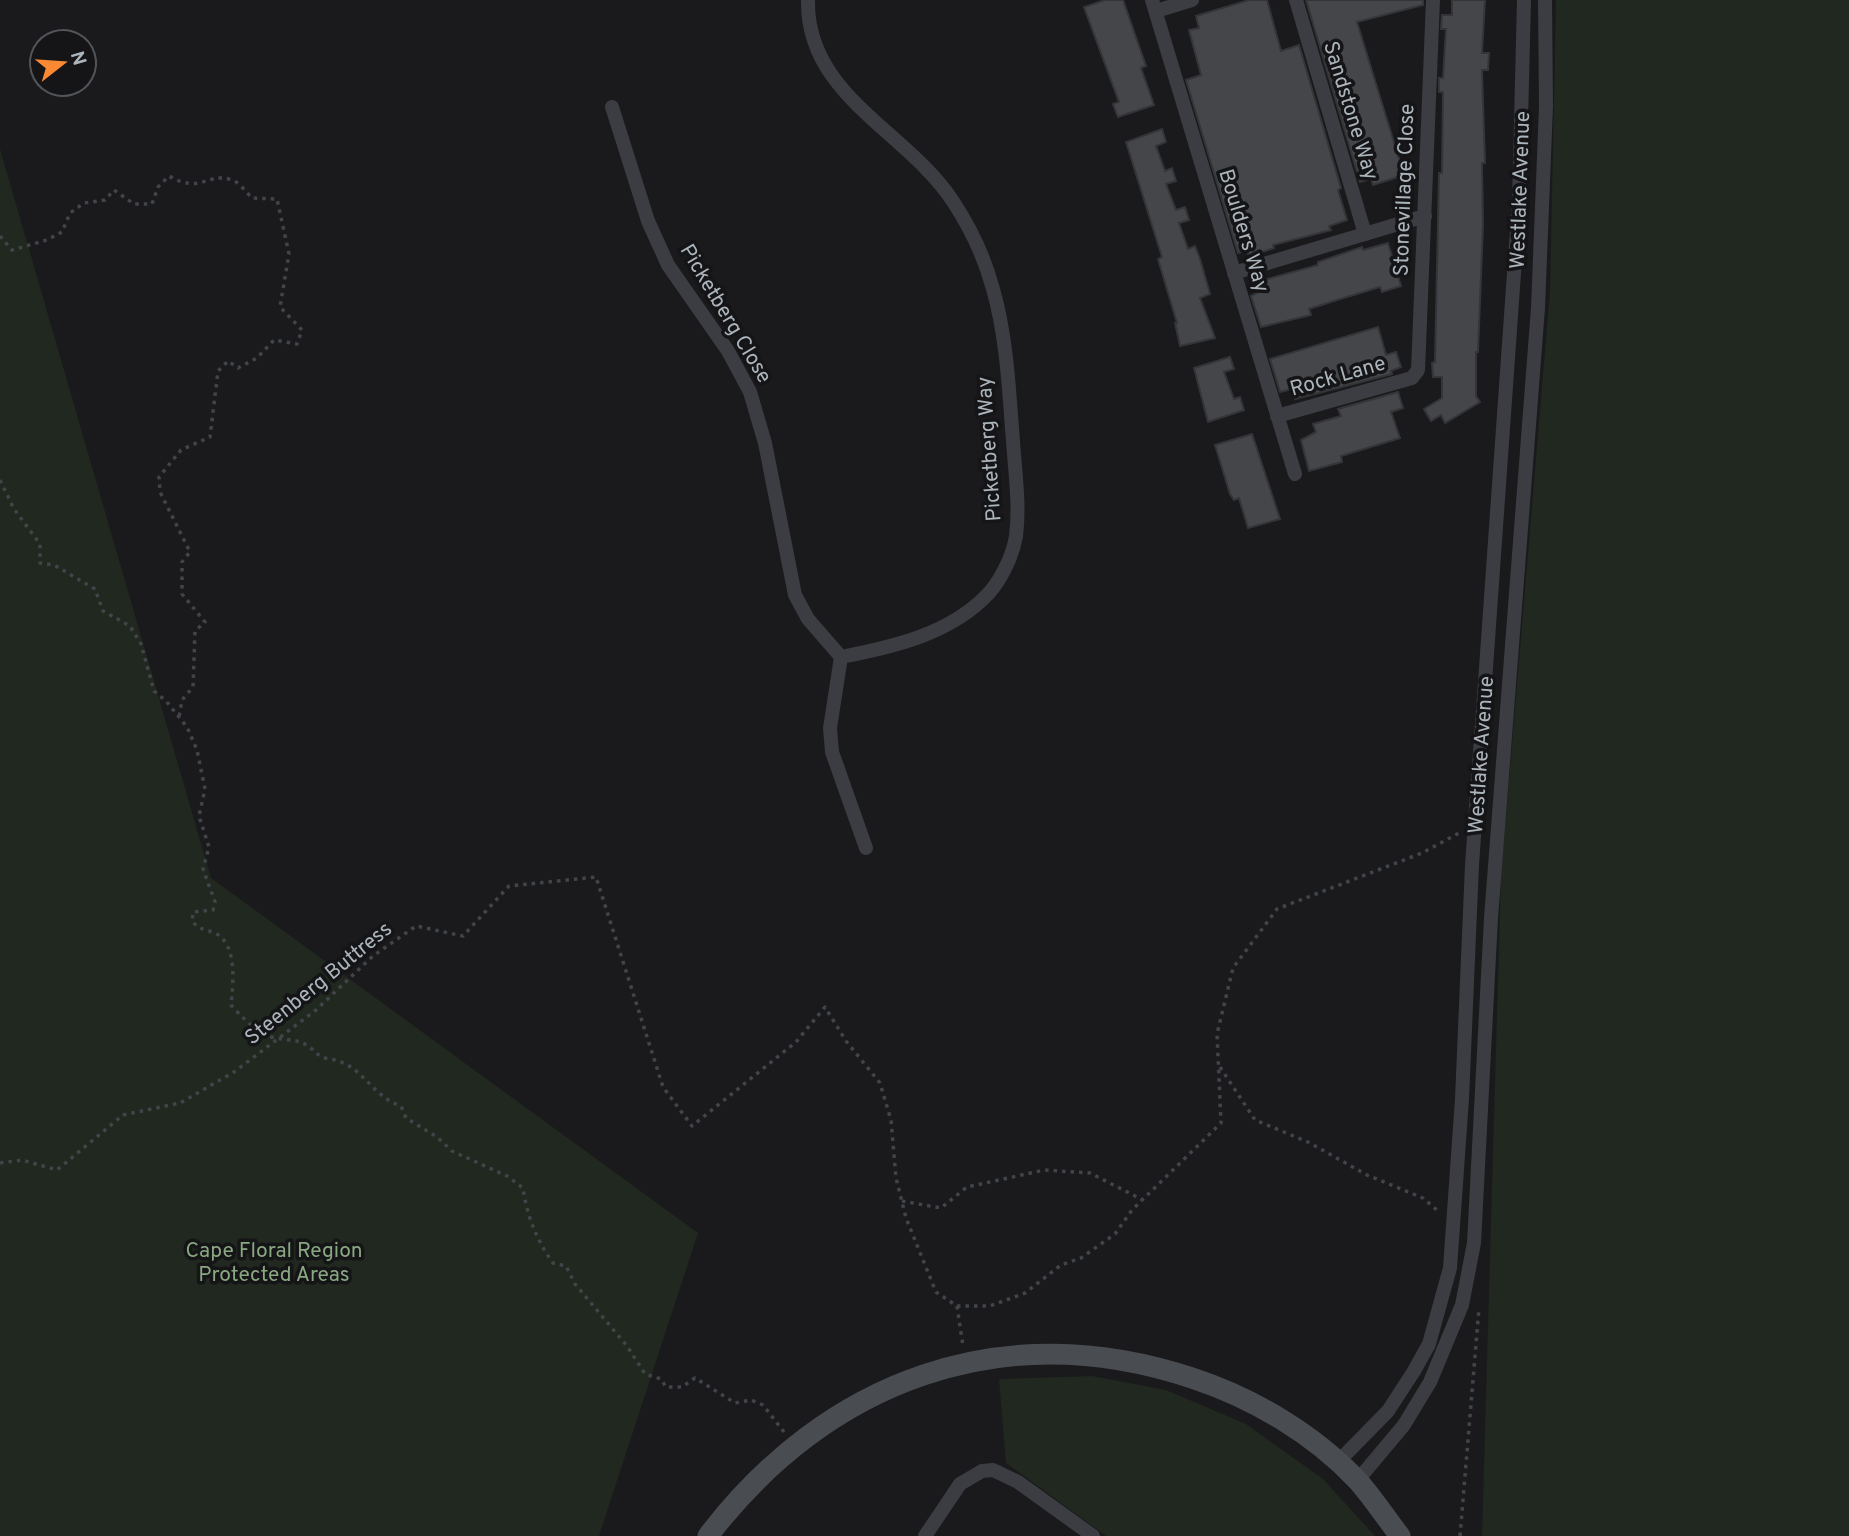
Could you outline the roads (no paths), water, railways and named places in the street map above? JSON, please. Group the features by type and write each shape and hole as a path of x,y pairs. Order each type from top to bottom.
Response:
{"main road":[{"path":"708,1536 740,1494 766,1469 792,1446 854,1405 918,1377 964,1364 1030,1354 1075,1355 1140,1363 1211,1384 1279,1419 1337,1463 1357,1481 1400,1536"}],"street":[{"name":"Picketberg Way","path":"808,0 814,46 831,79 937,178 976,243 993,289 1001,331 1018,508 1015,538 1009,560 990,591 967,613 932,632 886,648 841,657"},
{"path":"1154,6 1192,0"},
{"name":"Sandstone Way","path":"1296,0 1365,234"},
{"name":"Stonevillage Close","path":"1412,378 1420,365 1433,0"},
{"name":"Westlake Avenue","path":"1337,1463 1388,1411 1429,1344 1450,1268 1455,1227 1475,825 1518,216 1524,97 1524,0"},
{"name":"Westlake Avenue","path":"1357,1481 1404,1425 1430,1382 1462,1305 1474,1243 1491,918 1538,308 1546,106 1545,0"},
{"name":"Boulders Way","path":"1154,6 1295,474"},
{"name":"Picketberg Close","path":"612,107 648,221 668,265 727,351 750,392 765,443 795,595 808,620 841,657"},
{"path":"1234,273 1425,216"},
{"name":"Rock Lane","path":"1277,416 1412,378"},
{"path":"841,657 830,728 832,752 866,848"},
{"path":"925,1536 960,1485 982,1471 993,1470 1018,1482 1093,1536"}],"park label":[{"name":"Cape Floral Region Protected Areas","path":"274,1263"}]}
